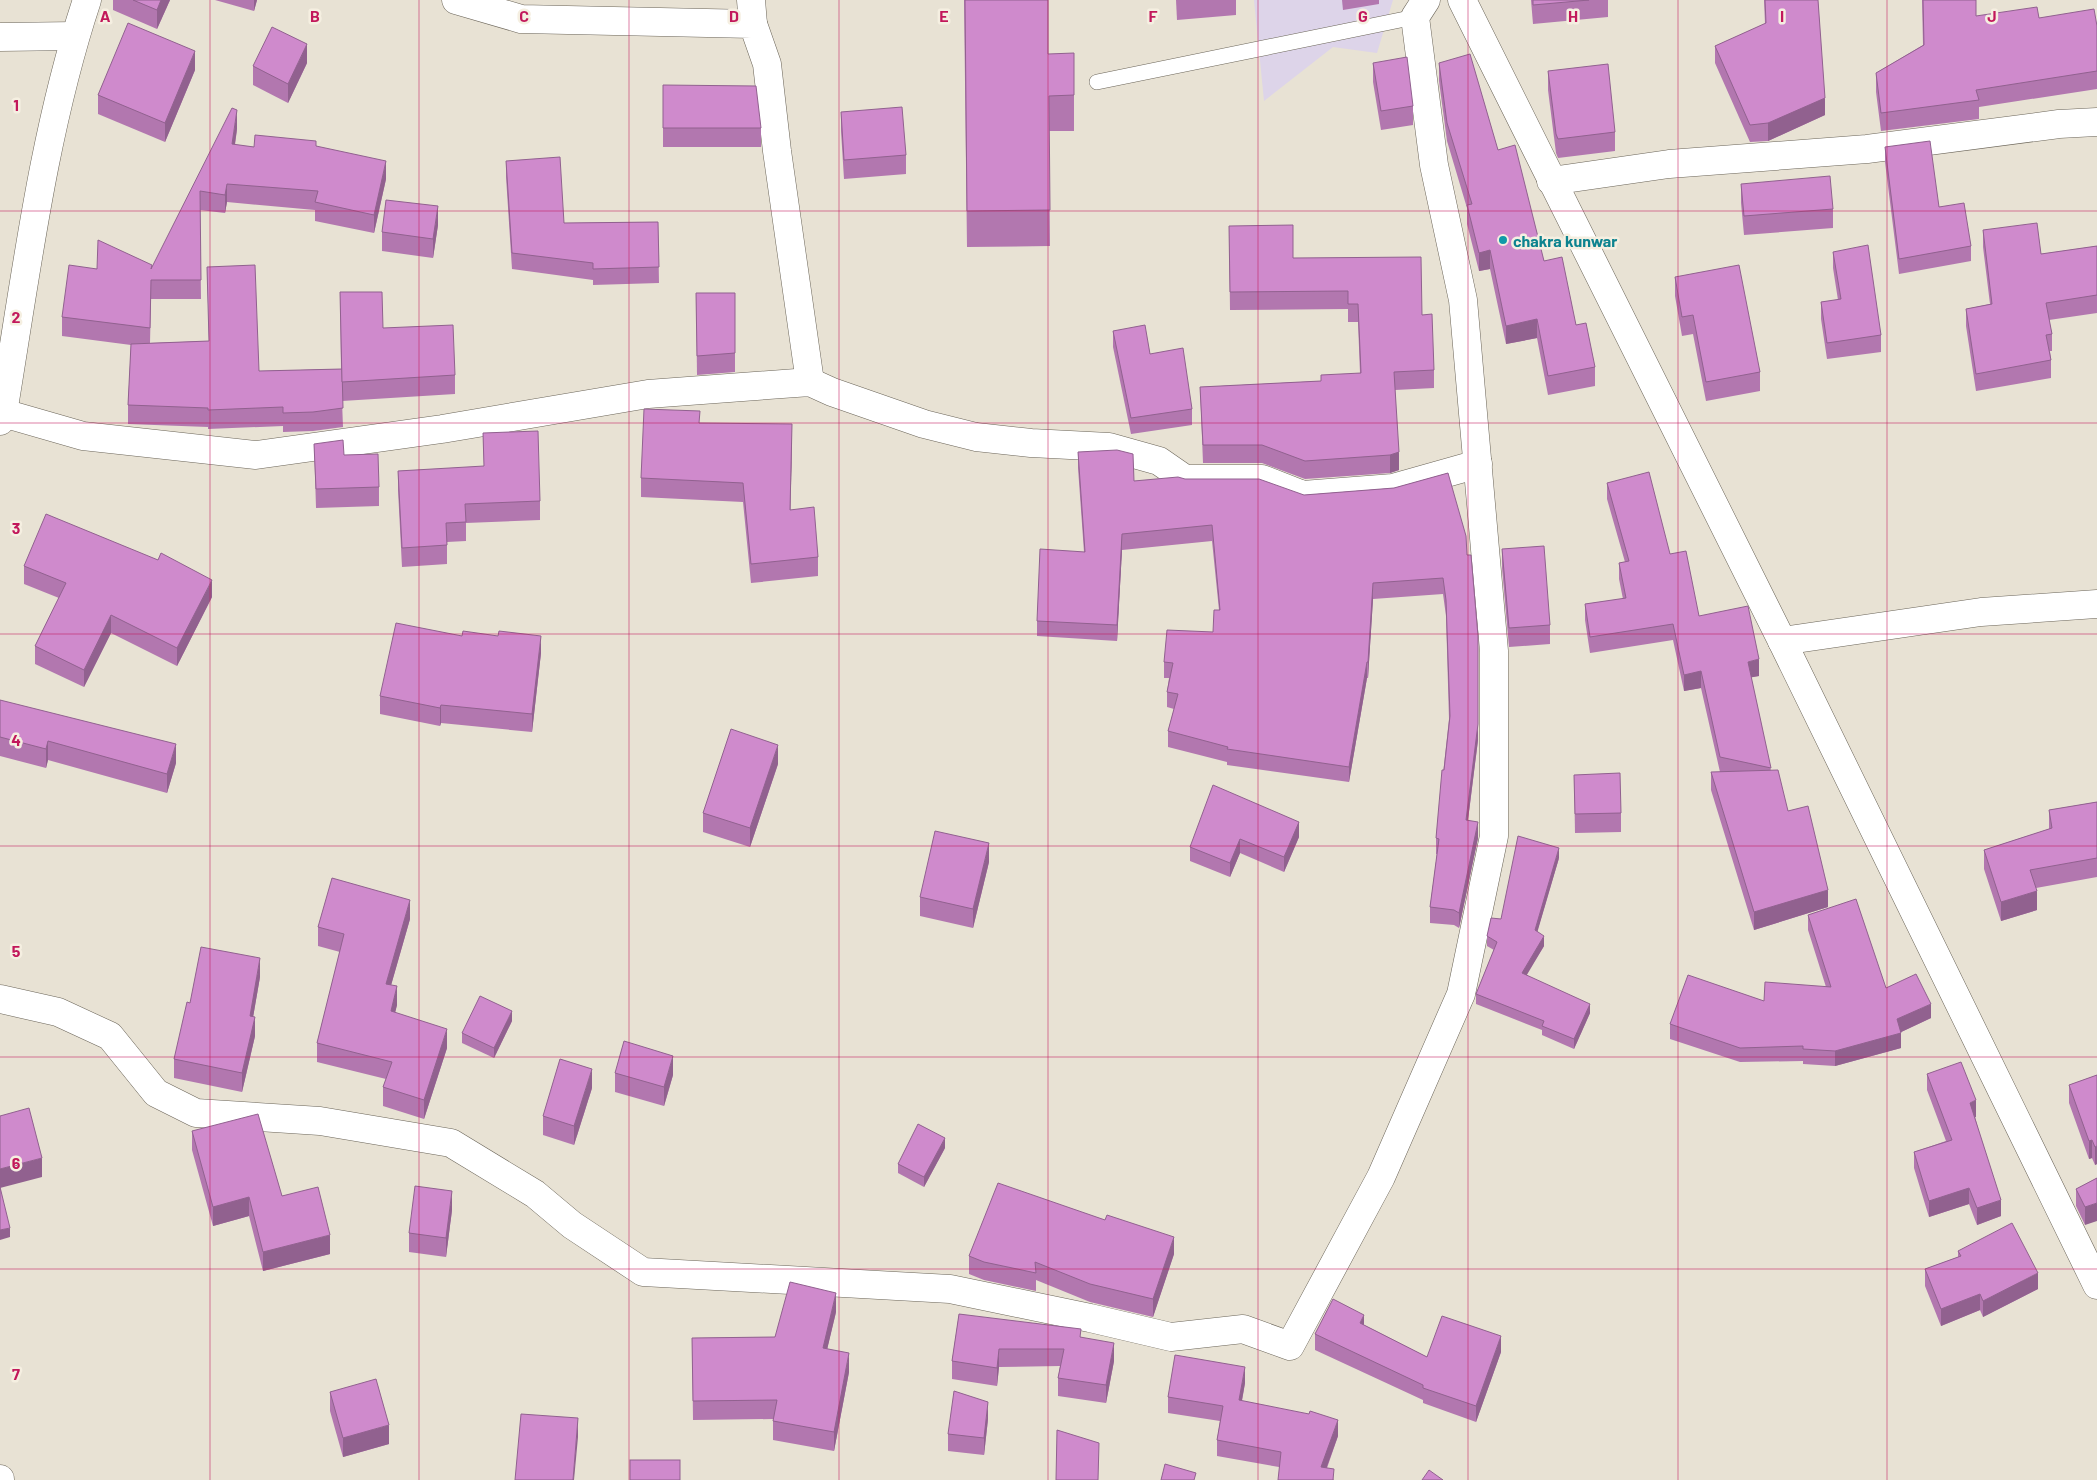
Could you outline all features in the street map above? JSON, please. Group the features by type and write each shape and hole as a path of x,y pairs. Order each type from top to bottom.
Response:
{"street":[{"path":"87,0 75,36 49,144 1,417 83,436 256,454 442,429 648,394 810,382 832,392 924,424 976,437 1109,447 1159,461 1185,479 1262,479 1303,495 1392,488 1478,464"},
{"path":"456,0 521,19 752,12 767,64 777,150 810,382"},
{"path":"1462,0 1782,641 2097,1286"},
{"path":"0,999 58,1012 110,1036 156,1092 196,1113 320,1121 451,1143 535,1194 572,1225 643,1272 950,1289 1171,1337 1242,1329 1290,1346 1381,1176 1461,994 1494,836 1494,651 1478,464 1463,300 1434,165 1421,9"},
{"path":"0,38 75,36"},
{"path":"1551,181 1669,164 1867,149 2059,124 2097,122"},
{"path":"1782,641 1981,612 2097,604"}],"lane":[{"path":"1097,82 1421,9"}],"shaded area":[{"path":"1254,0 1393,0 1377,53 1333,47 1264,101"}],"building":[{"path":"133,0 161,0 157,10"},
{"path":"965,0 1048,0 1048,54 1074,53 1074,95 1049,96 1050,210 967,211"},
{"path":"1533,0 1589,0 1533,5"},
{"path":"1765,0 1818,0 1825,98 1768,123 1750,125 1715,46 1766,23"},
{"path":"1923,0 1976,0 1976,16 2037,7 2039,18 2094,9 2097,26 2097,71 1976,90 1979,100 1881,113 1876,73 1924,45"},
{"path":"128,23 195,51 165,123 98,95"},
{"path":"272,27 307,44 288,84 253,66"},
{"path":"1470,54 1498,150 1515,145 1544,261 1562,257 1576,325 1586,323 1595,367 1548,376 1537,319 1506,326 1490,250 1479,253 1467,205 1472,204 1447,123 1439,63"},
{"path":"1407,57 1413,106 1381,111 1373,63"},
{"path":"1608,64 1615,132 1558,139 1548,71"},
{"path":"663,85 756,86 761,128 663,128"},
{"path":"902,107 906,155 844,160 841,112"},
{"path":"232,108 237,110 232,144 254,147 255,135 316,141 316,146 386,161 374,215 315,202 318,191 227,184 225,195 200,191 201,280 151,280 150,328 62,317 69,265 97,269 98,240 152,265 151,269"},
{"path":"1930,141 1939,207 1964,203 1971,246 1899,259 1885,147"},
{"path":"560,157 564,223 658,222 659,267 593,269 593,263 512,253 506,161"},
{"path":"1830,176 1833,209 1744,216 1741,184"},
{"path":"386,200 438,206 433,239 382,232"},
{"path":"2037,223 2041,254 2097,246 2097,295 2046,303 2052,334 2046,335 2051,360 1976,374 1966,309 1992,304 1983,230"},
{"path":"1293,225 1293,258 1421,257 1422,315 1432,314 1434,370 1394,372 1399,452 1390,455 1305,461 1262,445 1203,445 1200,387 1321,381 1321,375 1361,373 1358,304 1348,304 1348,291 1230,292 1229,226"},
{"path":"1868,245 1881,335 1827,343 1821,302 1841,299 1833,252"},
{"path":"255,265 259,371 342,369 343,408 283,413 283,407 208,410 208,408 128,405 131,344 209,341 207,267"},
{"path":"1739,265 1760,372 1706,382 1693,315 1682,317 1675,277"},
{"path":"340,292 382,292 383,328 453,325 455,375 342,382"},
{"path":"696,293 735,293 735,353 697,356"},
{"path":"1145,325 1150,354 1183,348 1192,409 1131,418 1113,331"},
{"path":"644,409 700,411 699,423 792,424 790,510 814,507 818,557 751,564 743,483 641,478"},
{"path":"538,431 540,501 465,504 466,522 446,523 447,545 402,548 398,471 484,466 483,433"},
{"path":"343,440 344,455 378,454 379,487 316,489 314,444"},
{"path":"1117,450 1133,454 1134,481 1178,477 1185,479 1259,479 1304,495 1394,488 1448,473 1466,536 1467,555 1471,555 1478,636 1478,724 1466,820 1478,822 1459,913 1454,910 1430,907 1439,839 1436,838 1442,770 1444,770 1450,716 1446,600 1443,578 1373,583 1368,662 1349,767 1227,749 1228,747 1168,731 1178,694 1167,692 1173,663 1164,662 1167,630 1213,632 1214,610 1220,610 1212,525 1122,534 1117,625 1037,621 1040,549 1085,552 1078,452"},
{"path":"1649,472 1670,554 1686,551 1699,616 1748,606 1759,659 1748,662 1771,768 1720,757 1701,671 1684,675 1673,624 1590,637 1585,604 1626,598 1619,563 1629,561 1607,483"},
{"path":"46,514 158,560 161,553 212,580 177,648 111,615 84,670 35,646 66,583 24,566"},
{"path":"1544,546 1550,625 1509,628 1502,549"},
{"path":"396,623 462,636 463,631 498,636 499,631 541,636 532,714 441,705 440,708 380,696"},
{"path":"0,700 176,744 167,774 48,741 46,749 0,737"},
{"path":"731,729 778,745 750,828 703,813"},
{"path":"1778,770 1788,811 1808,806 1828,890 1754,912 1711,772"},
{"path":"1620,773 1621,813 1575,814 1574,775"},
{"path":"1213,785 1299,822 1284,857 1240,839 1230,863 1190,847"},
{"path":"2097,802 2097,858 2030,870 2037,891 2001,902 1984,850 2052,828 2049,810"},
{"path":"935,831 989,843 973,909 920,897"},
{"path":"1518,836 1559,848 1535,930 1544,936 1522,973 1590,1004 1574,1039 1542,1026 1544,1021 1476,994 1497,942 1487,936 1491,918 1501,919"},
{"path":"332,878 410,900 386,984 397,986 391,1011 447,1029 424,1100 383,1087 392,1062 317,1043 344,934 318,927"},
{"path":"1856,899 1886,988 1916,974 1931,1004 1897,1019 1901,1033 1835,1051 1803,1049 1803,1046 1740,1048 1670,1024 1688,975 1764,1001 1765,982 1831,987 1808,915"},
{"path":"201,947 260,958 250,1016 255,1017 242,1073 174,1059 187,1002 190,1003"},
{"path":"480,996 512,1011 494,1048 462,1033"},
{"path":"624,1041 673,1056 664,1087 615,1073"},
{"path":"560,1059 592,1069 574,1126 543,1116"},
{"path":"1961,1062 1976,1100 1970,1103 2001,1200 1977,1208 1969,1188 1929,1201 1914,1152 1952,1140 1927,1074"},
{"path":"2097,1075 2097,1146 2095,1147 2092,1140 2089,1141 2069,1085"},
{"path":"29,1108 42,1158 0,1169 0,1116"},
{"path":"258,1114 282,1196 318,1187 330,1235 263,1252 249,1197 213,1207 192,1131"},
{"path":"918,1124 945,1138 924,1177 898,1164"},
{"path":"2097,1178 2097,1203 2085,1207 2076,1189"},
{"path":"998,1183 1105,1220 1107,1215 1174,1237 1153,1299 1090,1284 1035,1262 1036,1273 984,1262 969,1256"},
{"path":"415,1186 452,1191 446,1238 409,1233"},
{"path":"0,1187 10,1228 0,1230"},
{"path":"2012,1223 2038,1273 1983,1301 1980,1294 1941,1309 1925,1269 1961,1256 1958,1251"},
{"path":"790,1282 836,1293 823,1348 849,1353 834,1432 773,1421 777,1400 693,1401 692,1338 775,1337"},
{"path":"1333,1299 1364,1315 1360,1323 1427,1357 1442,1316 1501,1336 1476,1406 1423,1388 1423,1385 1315,1334"},
{"path":"959,1314 1081,1329 1080,1337 1114,1343 1106,1385 1058,1378 1064,1349 999,1349 997,1368 952,1361"},
{"path":"1175,1355 1245,1367 1239,1400 1309,1414 1310,1411 1338,1420 1321,1467 1334,1469 1333,1480 1278,1480 1281,1452 1217,1440 1223,1406 1168,1397"},
{"path":"376,1379 389,1425 343,1438 330,1392"},
{"path":"954,1391 988,1402 984,1438 948,1434"},
{"path":"521,1414 578,1418 573,1480 515,1480"},
{"path":"1057,1430 1099,1443 1098,1480 1056,1480"},
{"path":"630,1460 680,1460 680,1480 630,1480"},
{"path":"1165,1464 1196,1473 1194,1480 1161,1480"},
{"path":"1429,1470 1443,1480 1422,1480"}],"place":[{"name":"chakra kunwar","path":"1503,240"}]}
